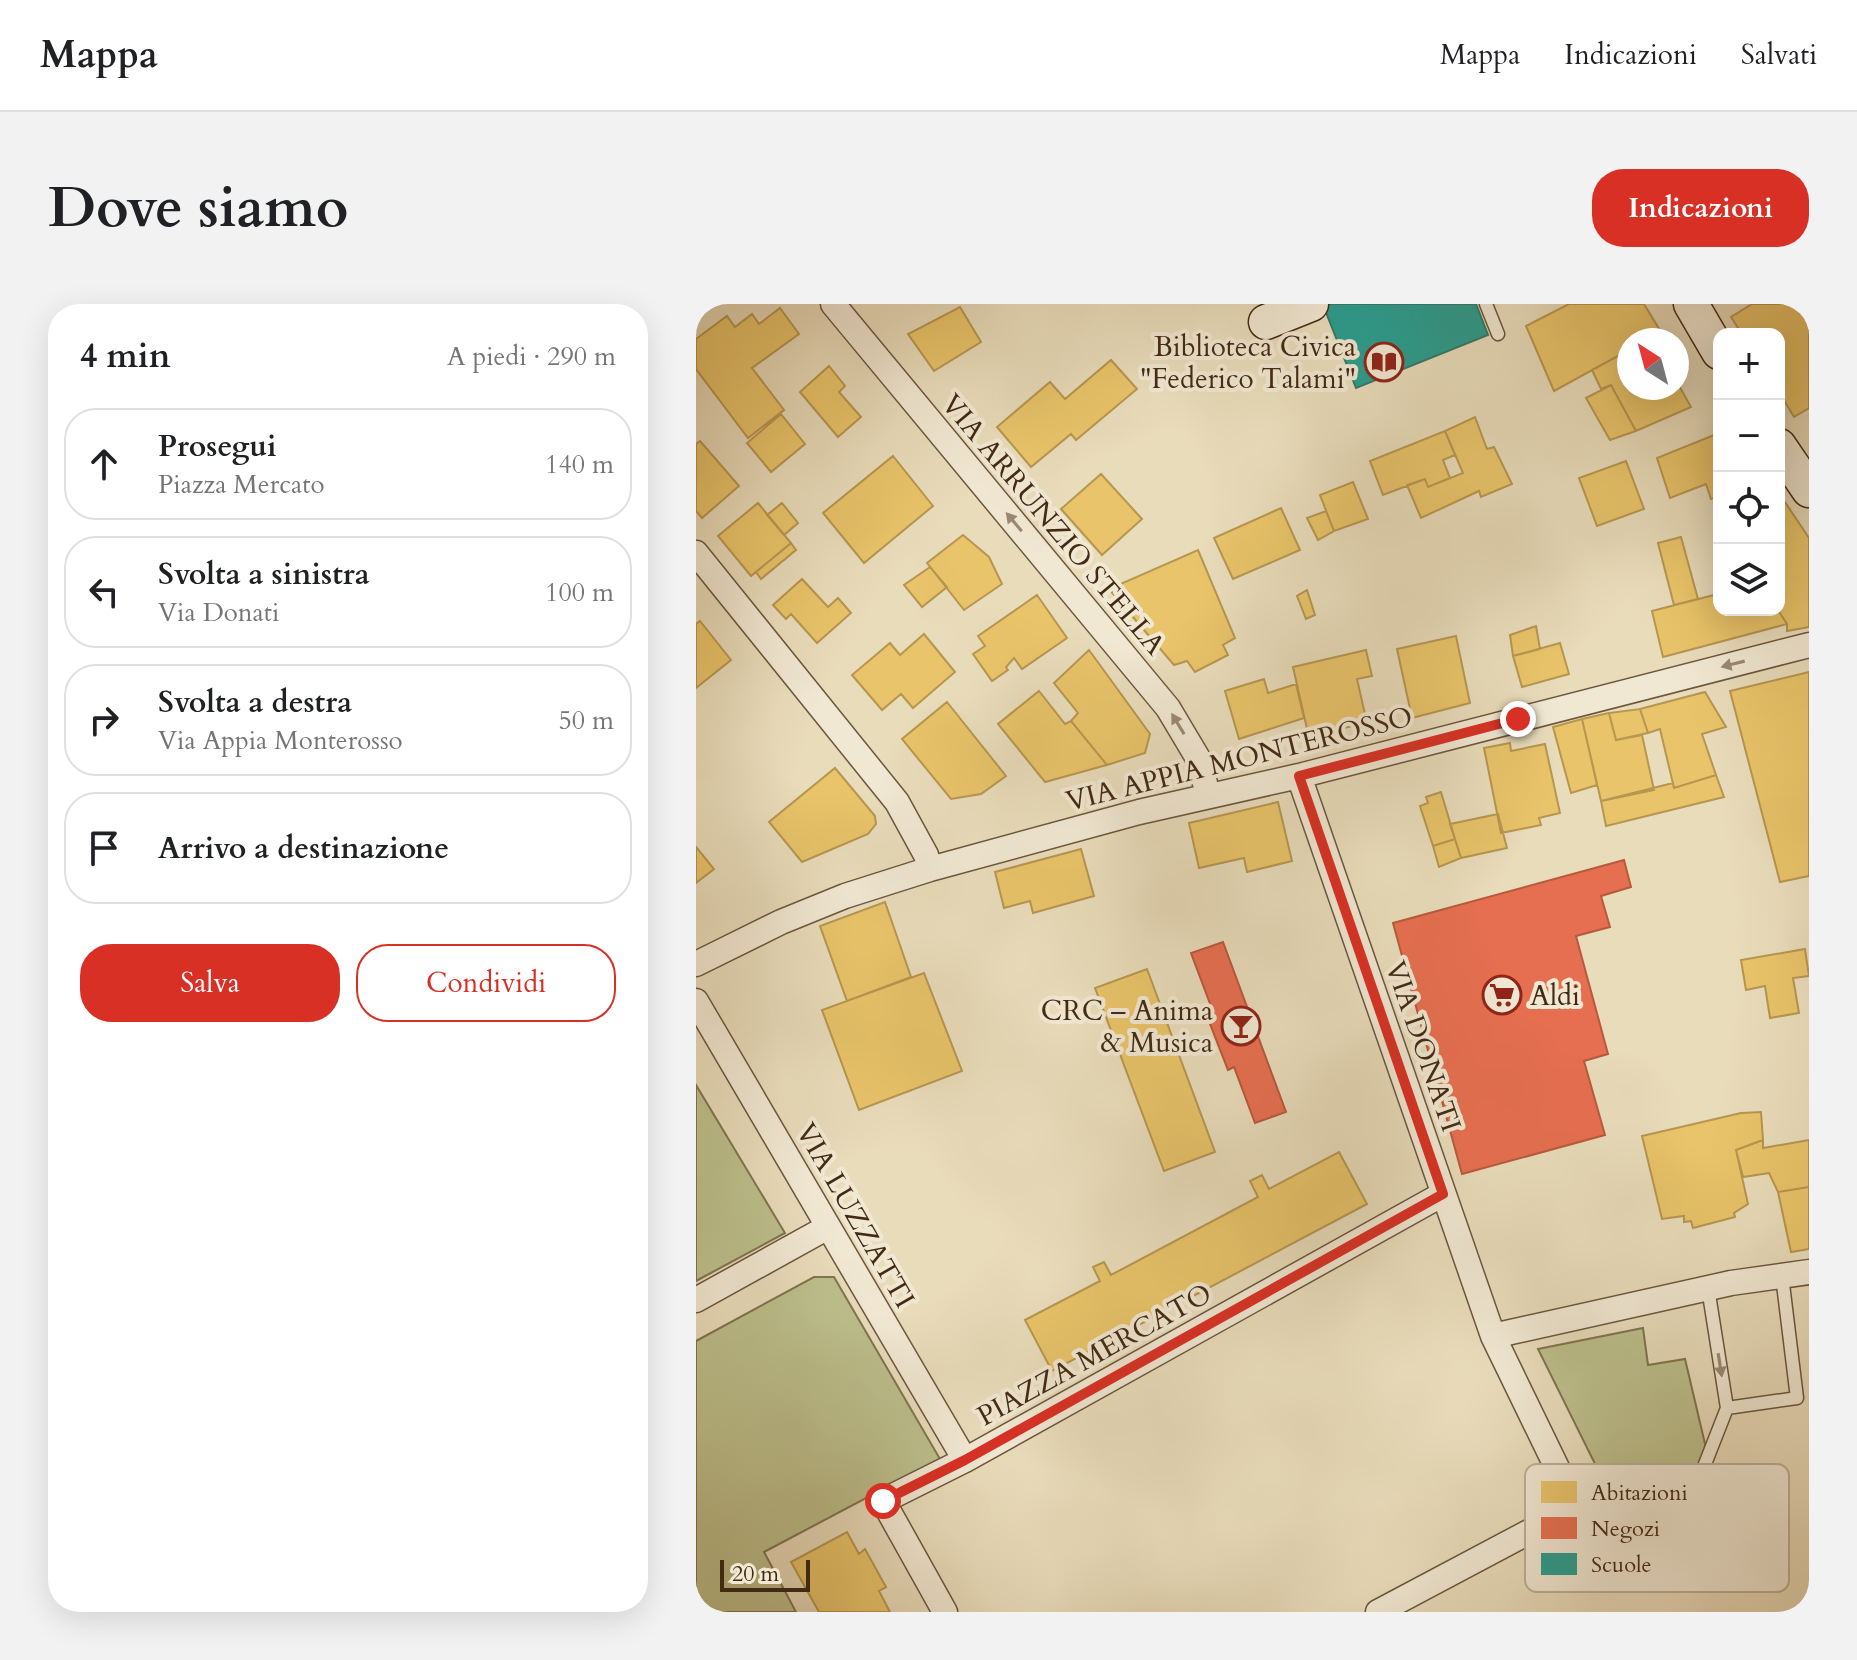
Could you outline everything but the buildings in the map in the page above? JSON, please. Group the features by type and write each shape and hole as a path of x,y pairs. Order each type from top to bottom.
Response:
{"street":[{"name":"VIA ARRUNZIO STELLA","path":"833,304 1168,708 1199,760 1208,795"},
{"path":"1266,322 1311,304"},
{"path":"1691,304 1713,342"},
{"path":"1785,455 1809,490"},
{"path":"696,553 897,802 926,855 930,869"},
{"name":"VIA APPIA MONTEROSSO","path":"696,964 781,922 845,896 930,869 1208,795 1299,776 1809,645"},
{"name":"VIA DONATI","path":"1299,776 1493,1336"},
{"name":"VIA LUZZATTI","path":"696,1001 965,1460"},
{"name":"PIAZZA MERCATO","path":"945,1612 883,1501 965,1460 1443,1194"},
{"path":"696,1300 828,1227"},
{"path":"1555,1464 1493,1336 1708,1288 1809,1272"},
{"path":"1378,1612 1525,1534"}],"lane":[{"path":"1486,304 1498,334"},
{"path":"1727,1408 1797,1398 1782,1276"},
{"path":"1705,1464 1727,1408 1708,1288"}],"green space":[{"path":"696,1085 785,1233 696,1281"},
{"path":"814,1277 834,1277 940,1459 764,1552 796,1612 696,1612 696,1341"},
{"path":"1643,1328 1648,1365 1685,1359 1706,1448 1698,1464 1595,1464 1538,1349"}],"place":[{"name":"Biblioteca Civica \"Federico Talami\"","path":"1384,362"},
{"name":"Aldi","path":"1502,995"},
{"name":"CRC – Anima & Musica","path":"1241,1026"}],"route":[{"path":"883,1501 965,1460 1443,1194 1299,776 1518,719"}]}
